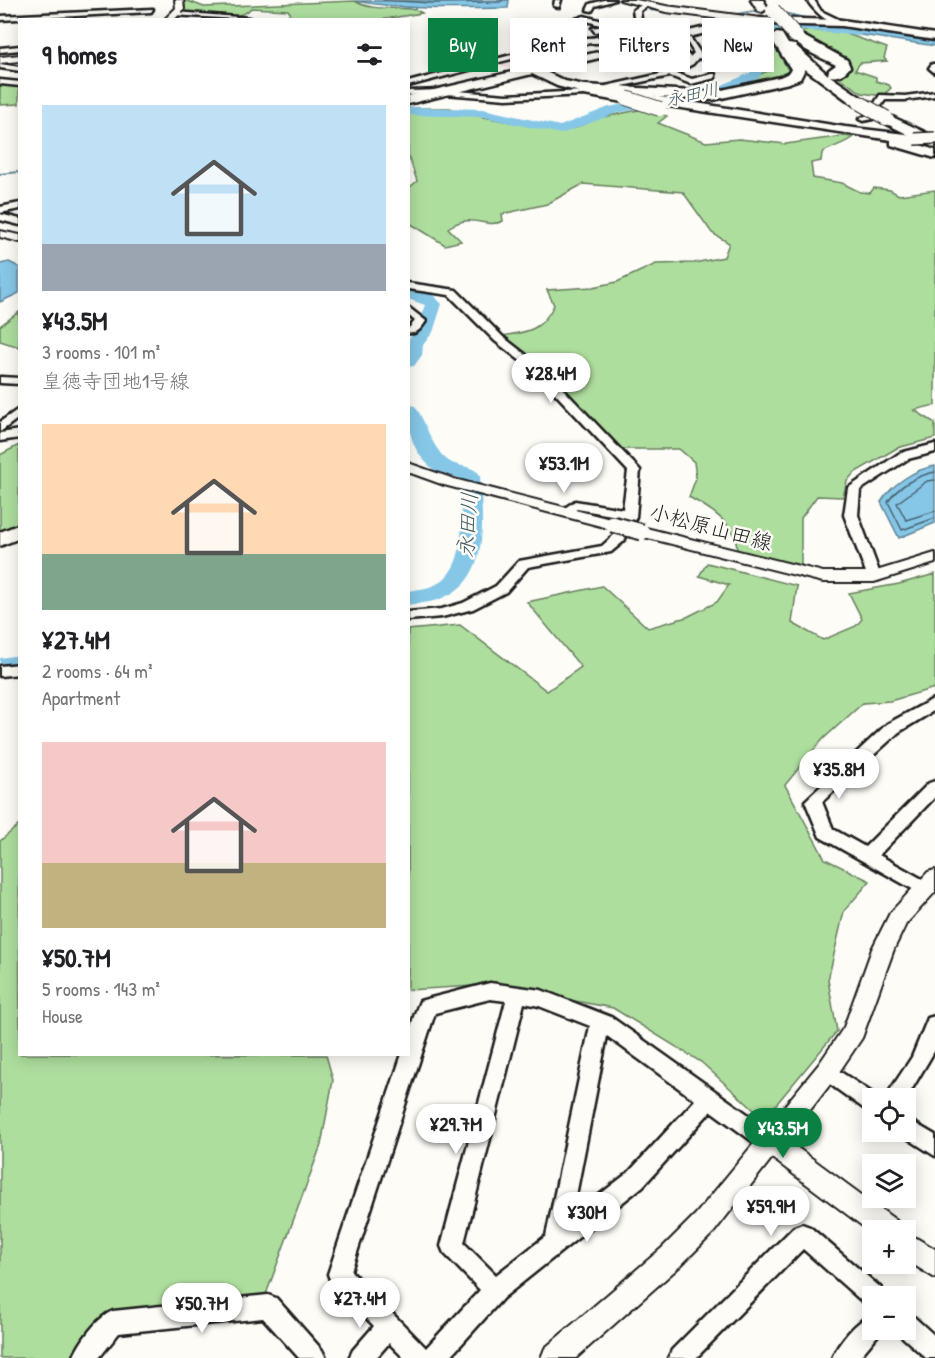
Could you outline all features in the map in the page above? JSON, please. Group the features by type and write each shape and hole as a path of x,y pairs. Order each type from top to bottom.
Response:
{"highway":[{"path":"764,8 786,36 791,48 822,77 935,143"},
{"path":"786,36 842,63 843,67 834,73"},
{"path":"584,89 643,99 682,113 716,104 795,76 798,69 786,36"},
{"path":"716,104 741,93 815,77"},
{"path":"584,89 643,99"},
{"path":"888,116 935,138"}],"main road":[{"path":"690,34 764,8 935,37"},
{"path":"410,100 530,72"},
{"path":"536,72 561,84 584,89"},
{"path":"643,99 845,131 896,142 935,154"},
{"path":"845,131 914,139 935,138"},
{"path":"0,540 18,531"}],"street":[{"path":"151,0 151,10"},
{"path":"172,17 180,9 179,0"},
{"path":"590,10 592,5 612,0"},
{"path":"624,0 645,5 764,8"},
{"path":"810,0 819,12 842,23"},
{"path":"116,1 117,12"},
{"path":"410,83 534,51 591,41 639,24 636,10 645,5"},
{"path":"0,18 151,10"},
{"path":"138,18 151,10"},
{"path":"172,17 196,18"},
{"path":"584,18 611,26 570,37 566,35 567,23 584,18"},
{"path":"17,26 18,22"},
{"path":"643,99 610,86 670,73 693,59 696,47 690,39"},
{"path":"587,40 599,41"},
{"path":"0,50 18,48"},
{"path":"0,60 18,58"},
{"path":"690,59 702,60"},
{"path":"0,66 18,70"},
{"path":"935,66 933,68 935,71"},
{"path":"1,82 18,72"},
{"path":"670,73 691,82 712,76"},
{"path":"1,82 18,84"},
{"path":"410,93 445,92 506,97 584,93 643,99"},
{"path":"862,119 870,117 883,97 905,99 935,93"},
{"path":"0,201 18,199"},
{"path":"0,210 18,207"},
{"path":"0,217 18,222"},
{"path":"0,234 18,238"},
{"path":"410,286 453,292 499,339 539,370 634,470 630,514 619,538 606,549 524,564 501,589 468,606 456,611 410,616"},
{"path":"410,312 421,321 412,331"},
{"path":"0,380 18,381"},
{"path":"0,428 18,413"},
{"path":"0,437 18,434"},
{"path":"874,577 851,515 851,498 855,488 904,456 935,448"},
{"name":"小松原山田線","path":"410,468 449,482 807,574 845,578 874,577 935,558"},
{"path":"565,512 575,505 630,514"},
{"path":"0,671 18,669"},
{"path":"555,1358 671,1257 705,1223 827,1071 858,1022 883,949 898,919 930,884 867,856 826,833 813,801 893,728 935,703"},
{"path":"867,856 935,787"},
{"path":"420,1358 339,1274 427,1007 490,991 541,998 600,1022 710,1098 875,1220"},
{"path":"495,1290 452,1246 517,995"},
{"path":"556,1242 600,1022"},
{"path":"903,1088 926,1054 935,1024"},
{"path":"827,1071 862,1096"},
{"path":"433,1358 495,1290 636,1179 710,1098"},
{"path":"916,1134 935,1147"},
{"path":"680,1358 802,1234 862,1286"},
{"path":"916,1251 935,1265"},
{"path":"84,1358 113,1322 268,1306 314,1358"},
{"path":"361,1358 389,1326"},
{"path":"916,1334 935,1352"},
{"path":"844,1358 862,1338"}],"shaded area":[{"path":"510,60 510,70 498,64"}],"green space":[{"path":"185,0 204,7 355,1 372,7 407,9 422,13 391,18 285,18 290,13 288,10 251,8 238,15 220,17 184,12"},
{"path":"810,30 844,33 887,48 884,58 887,61 860,63 855,70 876,77 876,81 889,85 891,88 882,96 862,93 834,74 846,67 800,32"},
{"path":"774,44 788,70 787,74 771,82 718,91 765,72 774,72"},
{"path":"0,83 18,86 18,104 0,105"},
{"path":"410,108 450,108 472,115 559,131 575,128 599,118 643,109 667,116 658,123 706,142 739,139 786,144 843,136 853,137 822,153 821,161 811,163 813,178 842,183 860,192 870,193 874,188 890,190 899,195 935,190 935,405 914,410 935,423 935,438 897,448 854,473 847,481 843,497 817,496 801,518 801,566 737,550 736,541 727,525 705,506 689,497 696,478 694,462 679,449 621,449 502,336 533,329 544,320 554,305 547,290 593,287 617,282 656,264 694,263 724,257 729,243 712,233 683,192 583,184 547,204 502,214 503,221 490,224 472,221 457,223 448,228 461,241 445,245 410,223 410,187 417,181 410,160"},
{"path":"18,313 18,347 0,341 0,326"},
{"path":"18,446 18,525 0,534 0,455"},
{"path":"707,563 797,586 792,623 823,640 856,626 862,619 849,593 899,584 935,574 935,688 890,701 863,703 822,740 785,785 825,859 870,881 844,911 828,980 837,1031 764,1119 701,1062 613,1008 543,995 473,986 410,990 410,630 460,625 547,691 581,667 527,602 602,586 648,628 687,617 717,602 729,585 699,576"},
{"path":"18,826 18,1056 326,1056 333,1080 321,1145 261,1308 239,1304 101,1316 71,1358 0,1358 0,841"}],"water":[{"path":"509,0 508,8 469,9 412,7 355,1"},
{"path":"814,24 847,27 935,42 935,46 827,30"},
{"path":"9,262 18,266 18,293 0,302 0,264"},
{"path":"935,466 935,523 899,538 881,502 904,479 920,470"}],"waterway":[{"path":"650,10 667,12"},
{"path":"732,15 760,10"},
{"path":"783,13 805,18"},
{"name":"永田川","path":"410,111 483,113 561,130 614,110 725,88 755,75 761,62 754,37 763,33 789,29 858,33"},
{"path":"0,174 18,172"},
{"name":"永田川","path":"410,295 427,299 434,304 424,332 414,344 413,355 410,359"},
{"name":"永田川","path":"410,415 422,442 441,466 470,475 471,518 471,538 462,572 451,585 433,594 410,598"},
{"name":"永田川","path":"0,666 18,663"}]}
